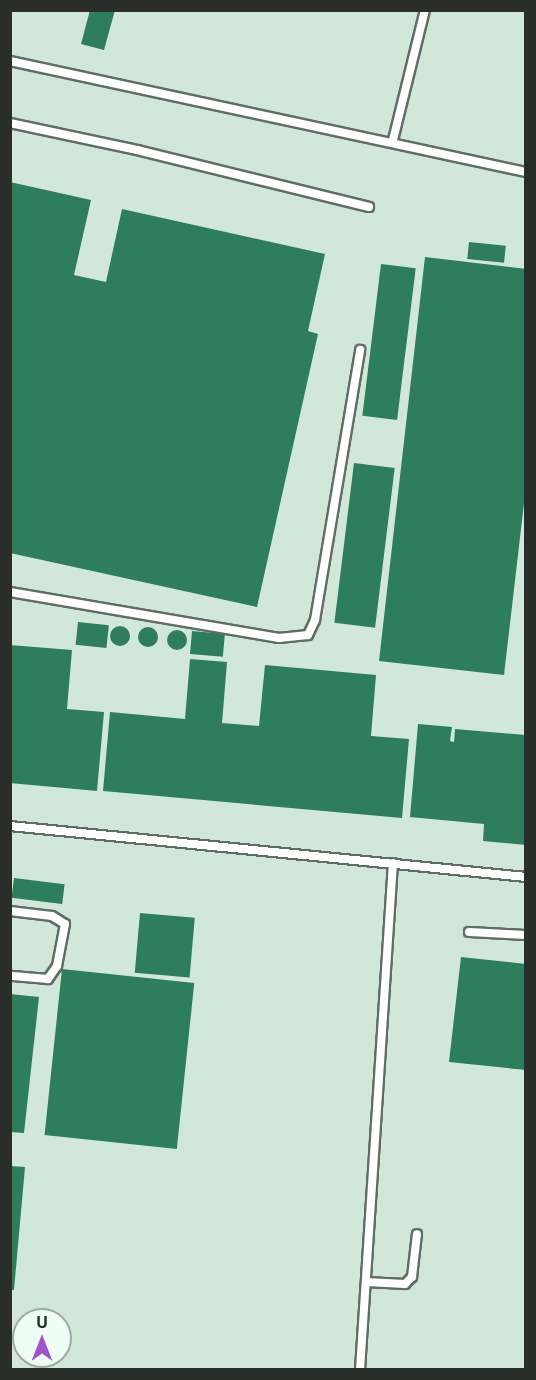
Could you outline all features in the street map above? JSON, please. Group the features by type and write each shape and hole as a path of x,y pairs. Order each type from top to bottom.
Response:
{"lane":[{"path":"393,140 425,10"},
{"path":"10,61 393,140 525,172"},
{"path":"10,123 160,155 369,207"},
{"path":"10,592 268,636 292,639 308,635 315,620 360,350"},
{"path":"10,826 525,877"},
{"path":"360,1370 393,863"},
{"path":"10,911 52,916 64,924 57,966 48,979 10,976"},
{"path":"469,932 525,935"},
{"path":"366,1282 405,1284 412,1277 417,1234"}],"shaded area":[{"path":"10,11 525,11 525,1369 11,1369"}],"building":[{"path":"90,10 115,10 104,50 81,44"},
{"path":"10,182 91,200 74,275 106,282 122,209 325,254 308,331 318,334 257,607 10,553"},
{"path":"469,242 506,246 504,263 467,259"},
{"path":"425,257 526,269 526,486 504,675 379,661"},
{"path":"381,264 416,268 397,420 362,416"},
{"path":"354,463 395,468 375,628 334,623"},
{"path":"78,622 109,625 106,648 76,645"},
{"path":"116,626 124,626 130,632 130,640 124,646 116,646 110,640 110,632"},
{"path":"148,627 155,630 158,637 155,644 148,647 141,644 138,637 141,630"},
{"path":"173,630 181,630 187,636 187,644 181,650 173,650 167,644 167,636"},
{"path":"192,631 225,634 223,657 190,654"},
{"path":"10,645 72,650 67,709 104,712 97,791 10,783"},
{"path":"190,659 227,662 222,723 259,726 265,665 376,675 371,736 409,739 402,818 103,791 110,712 185,719"},
{"path":"418,724 452,727 450,741 454,742 455,729 526,735 526,845 483,841 484,824 410,817"},
{"path":"14,878 65,884 62,904 12,898"},
{"path":"140,913 195,918 190,978 135,973"},
{"path":"461,957 526,964 526,1070 449,1062"},
{"path":"62,969 194,983 177,1149 45,1135"},
{"path":"10,994 39,997 24,1133 10,1132"},
{"path":"10,1166 25,1167 14,1290 10,1290"}]}
